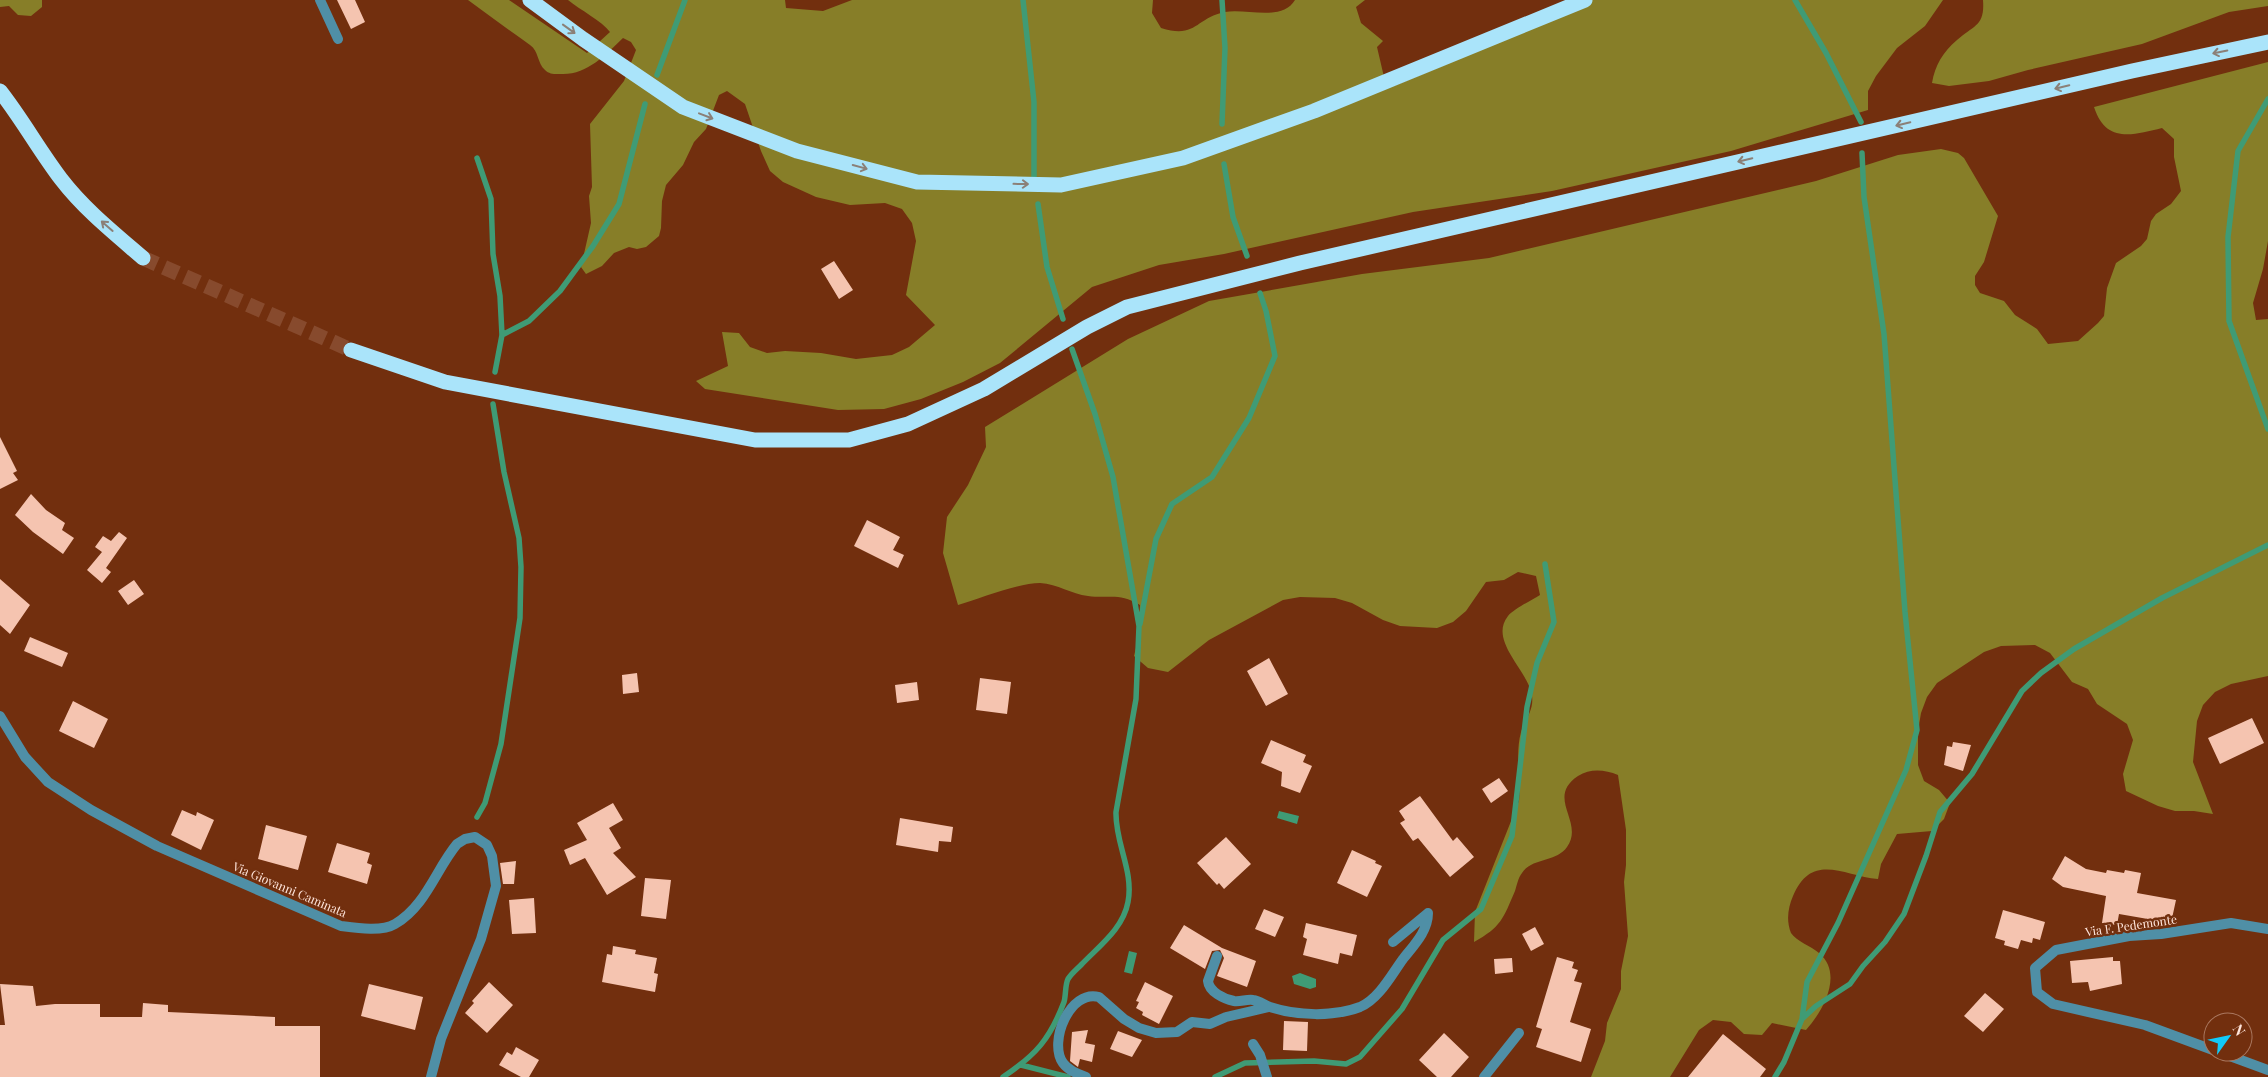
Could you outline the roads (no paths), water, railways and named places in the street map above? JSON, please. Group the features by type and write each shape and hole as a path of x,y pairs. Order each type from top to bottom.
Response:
{"highway":[{"path":"530,0 583,39 683,106 797,151 917,182 1061,185 1183,158 1314,111 1585,0"},
{"path":"351,350 445,382 755,440 849,440 908,424 984,389 1087,327 1128,307 1319,258 2112,75 2268,42"},
{"path":"0,91 20,116 60,178 88,210 143,258"}],"street":[{"path":"320,0 338,40"},
{"name":"Via Giovanni Caminata","path":"0,716 26,757 48,782 91,810 157,846 341,926 366,929 394,924 419,903 458,844 475,836 488,844 492,856 496,886 481,939 441,1039 431,1077"},
{"path":"1216,956 1208,982 1210,988 1220,995 1233,1000 1252,1000 1269,1007 1312,1014 1333,1013 1359,1007 1367,1003 1379,991 1420,936 1428,921 1428,913 1393,942"},
{"name":"Via F. Pedemonte","path":"2203,1046 2146,1025 2052,1004 2036,992 2035,968 2056,950 2129,936 2161,934 2231,923 2268,929"},
{"path":"1086,1077 1075,1073 1062,1062 1059,1054 1058,1042 1068,1011 1079,1000 1094,996 1099,997 1124,1019 1139,1028 1156,1032 1177,1032 1192,1022 1210,1024 1226,1017 1269,1007"},
{"path":"1484,1077 1519,1033"},
{"path":"1253,1044 1260,1055 1267,1077"},
{"path":"2246,1062 2268,1070"}],"waterway":[{"path":"657,75 685,0"},
{"path":"1023,0 1034,102 1034,176"},
{"path":"1222,0 1225,48 1222,124"},
{"path":"1795,0 1826,53 1861,122"},
{"path":"2268,99 2238,151 2228,237 2229,321 2268,429"},
{"path":"502,335 529,321 560,291 593,246 619,204 645,104"},
{"path":"1802,1019 1807,982 1838,923 1906,770 1917,730 1905,612 1884,334 1864,197 1862,153"},
{"path":"477,158 491,199 493,254 500,296 502,335 495,372"},
{"path":"1224,164 1233,217 1247,256"},
{"path":"1038,204 1047,267 1063,319"},
{"path":"1140,624 1156,539 1172,504 1212,477 1249,418 1275,356 1266,311 1260,293"},
{"path":"1003,1077 1041,1045 1059,1015 1064,1002 1068,979 1116,929 1128,902 1129,879 1118,835 1116,812 1136,699 1139,626 1113,477 1095,414 1072,349"},
{"path":"477,817 485,803 501,744 520,618 521,567 519,538 504,472 493,404"},
{"path":"1775,1077 1784,1062 1802,1019 1816,1006 1850,984 1863,966 1885,942 1904,914 1940,812 1972,774 2022,691 2041,673 2074,649 2162,598 2268,545"},
{"path":"1215,1077 1245,1063 1314,1061 1346,1064 1360,1057 1402,1009 1443,940 1481,909 1512,836 1527,707 1537,663 1554,622 1545,564"},
{"path":"1021,1065 1068,1077"}],"tunnel":[{"path":"143,258 351,350"}]}
